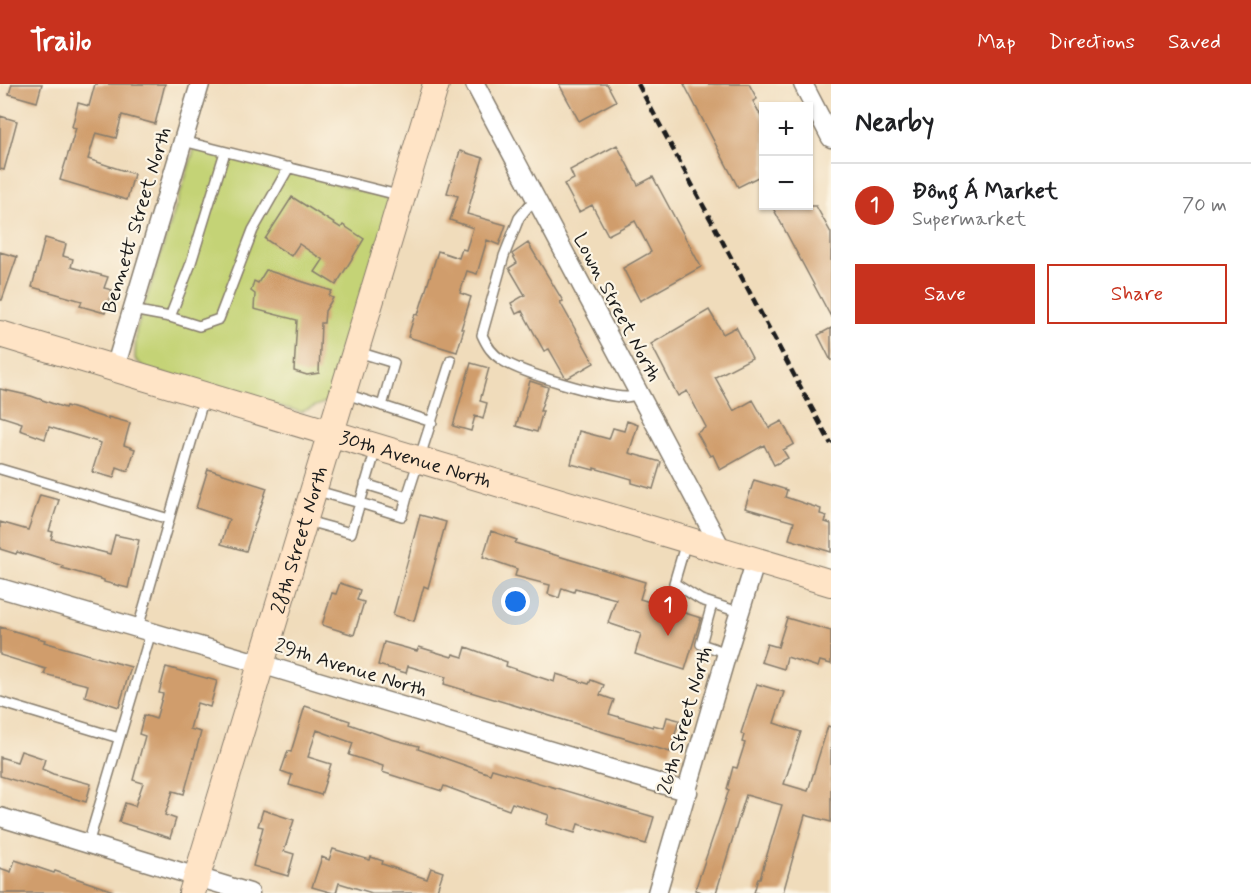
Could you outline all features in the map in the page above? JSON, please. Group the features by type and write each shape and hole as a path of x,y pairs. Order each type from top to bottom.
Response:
{"street":[{"name":"Bennett Street North","path":"115,368 200,84"},
{"name":"28th Street North","path":"195,885 435,84"},
{"name":"Lown Street North","path":"475,84 722,550"},
{"path":"803,84 831,138"},
{"name":"30th Avenue North","path":"0,334 831,583"},
{"name":"26th Street North","path":"657,893 756,560"},
{"name":"29th Avenue North","path":"0,588 688,792"},
{"path":"0,817 88,844 195,885 250,893"}],"lane":[{"path":"183,141 402,196"},
{"path":"170,317 190,266 225,152"},
{"path":"132,310 170,317 199,326 219,319 253,230 289,168"},
{"path":"535,198 519,218 504,256 482,336 488,348 500,360 516,368 555,381 619,396 639,394"},
{"path":"356,351 394,363 382,406"},
{"path":"314,490 402,516 451,360"},
{"path":"343,393 432,422"},
{"path":"88,844 119,738 169,519 205,395"},
{"path":"305,521 351,533 376,447"},
{"path":"0,469 169,519"},
{"path":"365,484 407,497"},
{"path":"687,540 674,583 701,600 739,612"},
{"path":"712,604 701,644 727,653"},
{"path":"0,702 119,738"}],"green space":[{"path":"196,144 395,201 331,400 301,412 146,369 135,359 136,331"}],"building":[{"path":"12,84 42,84 37,102 9,94"},
{"path":"95,84 165,84 155,124 122,115 116,138 96,133 88,159 134,174 127,200 60,180 76,128 72,127 78,103 89,106"},
{"path":"559,84 607,84 616,101 579,121"},
{"path":"684,84 749,84 757,99 753,101 759,112 759,176 738,187"},
{"path":"0,116 17,121 4,170 0,169"},
{"path":"617,145 638,185 653,177 701,267 640,301 623,268 651,252 635,221 608,235 592,205 579,212 564,184 574,179 570,170"},
{"path":"460,151 483,158 467,214 506,225 499,245 487,240 477,274 467,271 460,293 471,297 457,352 408,337 415,314 418,315 438,251 459,258 462,249 466,250 473,228 450,220 458,196 447,193"},
{"path":"292,197 341,228 343,225 364,239 336,285 315,272 323,260 299,244 291,256 265,239"},
{"path":"813,206 816,206 831,233 831,317 774,210 813,210"},
{"path":"45,238 66,244 63,256 73,259 71,267 108,277 104,288 112,290 105,313 80,306 82,301 32,287"},
{"path":"528,243 563,301 560,302 594,363 568,378 565,377 549,349 544,351 522,311 516,314 511,303 525,295 509,268 517,263 512,254"},
{"path":"0,252 17,257 2,300 0,300"},
{"path":"266,270 332,291 329,296 333,298 325,311 324,323 321,323 319,373 307,375 294,371 297,320 254,309 255,294 251,291 254,281 258,283"},
{"path":"709,310 723,334 736,327 752,358 715,377 734,411 753,400 769,428 782,421 794,444 783,450 788,458 774,465 764,445 720,470 713,455 710,456 697,433 706,427 687,391 678,396 651,344"},
{"path":"831,328 831,361 818,335"},
{"path":"471,363 489,368 480,401 487,403 483,419 475,416 471,431 453,426"},
{"path":"530,381 548,387 540,411 543,411 537,432 516,426"},
{"path":"0,389 31,396 65,408 66,406 130,423 124,445 135,449 128,471 117,467 114,478 92,472 101,443 49,427 45,439 20,430 22,423 0,416"},
{"path":"627,421 638,425 629,453 661,462 653,489 632,483 632,479 571,464 579,431 609,439 613,428 624,431"},
{"path":"208,469 267,488 246,551 221,544 229,519 196,508"},
{"path":"754,480 787,490 785,497 821,509 820,514 827,516 825,522 831,524 831,552 789,539 794,522 745,508"},
{"path":"40,495 59,500 49,531 53,532 51,539 110,554 115,535 139,540 128,588 62,568 63,566 0,549 0,522 28,530"},
{"path":"420,515 446,522 428,588 424,586 414,621 393,615"},
{"path":"491,531 517,540 515,543 645,582 640,599 701,618 685,670 635,654 641,634 608,623 616,599 575,588 574,592 562,588 559,598 548,594 550,585 515,576 517,569 483,557"},
{"path":"340,583 360,590 357,600 364,602 354,635 322,625 332,593 336,594"},
{"path":"787,618 831,631 831,664 820,661 818,667 787,657 784,669 761,662 767,644 778,647"},
{"path":"0,627 131,667 119,707 85,696 88,685 44,674 46,669 0,655"},
{"path":"384,642 417,651 419,647 452,657 453,654 463,657 466,647 507,662 506,666 554,682 556,674 589,684 591,680 604,685 600,695 614,700 609,714 664,728 667,717 679,720 670,752 444,684 446,677 408,666 406,673 378,665"},
{"path":"166,667 217,681 210,707 197,703 190,729 201,732 184,794 173,791 165,815 176,819 170,838 119,822 125,803 135,806 143,783 133,780 145,736 139,734 144,715 156,719 163,694 159,693"},
{"path":"757,684 784,692 774,723 801,732 784,784 808,791 828,726 831,727 831,822 805,815 783,893 754,893 782,805 746,795 716,893 703,893 695,890 729,790 727,789 733,767 737,768 745,743 742,742 744,735 741,733"},
{"path":"305,706 490,774 492,769 654,817 646,844 578,824 575,833 546,824 549,815 512,803 509,810 444,786 442,791 382,772 383,766 349,755 353,743 317,730 308,757 331,764 321,795 289,785 292,775 281,771 288,751 291,752"},
{"path":"21,751 45,759 42,769 91,784 86,802 0,776 0,757 17,762"},
{"path":"263,810 294,820 284,851 294,854 288,876 253,866 263,827 258,826"},
{"path":"333,849 370,860 371,857 383,861 382,864 427,879 431,868 443,872 436,893 372,893 339,883 336,893 312,887 322,857 329,860"},
{"path":"15,860 113,891 112,893 0,893 0,868 11,872"}],"railway":[{"path":"638,84 831,444"}],"place":[{"name":"Đông Á Market","path":"668,636"}]}
